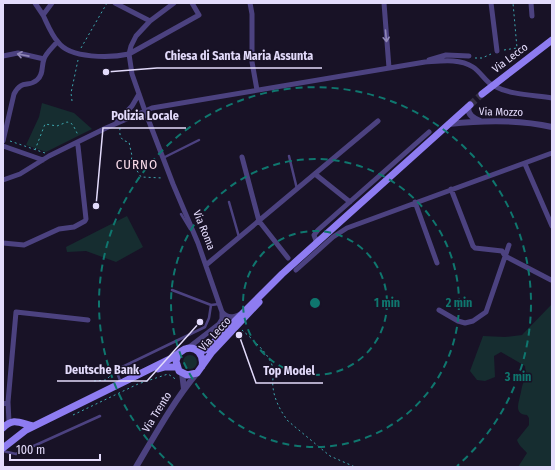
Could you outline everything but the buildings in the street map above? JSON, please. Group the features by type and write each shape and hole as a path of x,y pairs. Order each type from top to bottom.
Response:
{"main road":[{"name":"Via Lecco","path":"482,94 552,40"},
{"name":"Via Lecco","path":"202,366 202,357 198,351 205,350 209,347 282,274 469,106"},
{"name":"Via Lecco","path":"202,366 212,352 255,307 282,274"},
{"path":"3,448 20,434 33,426 124,382 178,354 184,349 188,348 198,351"},
{"path":"178,354 176,361 180,374"},
{"path":"124,382 165,366 180,374 187,375 197,373"},
{"name":"Via Trento","path":"197,373 202,366"},
{"path":"3,428 9,422 14,421 33,426"},
{"path":"18,423 21,429 20,434"}],"street":[{"path":"35,3 57,42 62,47 93,57 122,56 129,54 199,15 192,3"},
{"path":"43,15 52,3"},
{"path":"115,3 150,21"},
{"path":"129,54 130,46 136,36 150,21 174,3"},
{"path":"250,3 252,14 252,62 257,90"},
{"path":"384,3 389,68"},
{"path":"491,3 497,51"},
{"path":"531,3 532,16"},
{"path":"3,140 14,94 17,88 22,84 34,82 39,79 42,74 44,59 57,42"},
{"path":"3,56 18,53 44,59"},
{"name":"Via Roma","path":"129,54 132,74 145,111 198,243 222,312"},
{"path":"425,62 438,56 469,56"},
{"path":"3,180 20,174 43,160 145,111 184,102 425,62 452,60 473,67 492,86 505,91 552,98"},
{"path":"116,124 132,106 139,94"},
{"path":"469,106 469,112 472,117 480,121"},
{"path":"206,265 378,121"},
{"name":"Via Mozzo","path":"449,124 480,121 519,121 552,127"},
{"path":"317,243 314,238 316,232 429,132"},
{"path":"3,243 24,245 59,229 84,222 86,219 77,143"},
{"path":"3,146 43,160"},
{"path":"296,270 333,237 347,228 552,153"},
{"path":"242,157 259,221 288,258"},
{"path":"525,164 552,226"},
{"path":"314,174 350,202"},
{"path":"451,189 475,248 502,251 505,256 551,280"},
{"path":"415,202 437,263"},
{"path":"439,310 465,323 473,321 486,312 509,244"},
{"path":"9,422 5,403 16,312 88,320"},
{"path":"222,312 226,316 230,317 243,313"},
{"path":"188,348 220,322 222,319 222,312"},
{"path":"198,351 203,337"},
{"name":"Via Trento","path":"136,467 184,389 197,373"},
{"name":"Via Trento","path":"180,374 184,389"}],"lane":[{"path":"163,158 199,140"},
{"path":"289,156 297,189"},
{"path":"228,202 239,238"},
{"path":"181,214 198,243"},
{"path":"172,290 211,305 219,304"},
{"path":"124,382 116,370 202,329 208,323 211,305"},
{"path":"3,451 16,454 100,416"}],"path":[{"path":"469,56 482,58 497,51 517,48 513,3"},
{"path":"35,150 45,124 57,126 67,122 70,123 74,126 79,137"},
{"path":"122,126 120,128 120,136 124,141 129,142 132,156 131,162 141,177 165,178"},
{"path":"3,140 47,153"},
{"path":"239,328 256,343 269,359 273,369 274,393 288,421 330,456 355,467"},
{"path":"94,381 106,380 116,370"},
{"path":"68,417 138,384 168,374 174,379 180,374"}],"green space":[{"path":"42,103 74,113 92,129 46,152 26,145 39,117"},
{"path":"127,216 143,247 116,262 86,251 67,252 66,247"},
{"path":"552,304 552,467 518,467 527,453 517,440 529,425 529,418 527,415 518,410 522,386 526,377 525,366 501,352 494,356 495,377 485,381 477,380 470,371 483,336 505,337 522,335"},
{"path":"187,355 193,355 197,359 197,365 193,369 187,369 183,365 183,359"}],"tunnel":[{"path":"470,105 482,94"}],"place":[{"name":"Chiesa di Santa Maria Assunta","path":"106,72"},
{"name":"Polizia Locale","path":"96,206"},
{"name":"Deutsche Bank","path":"200,322"},
{"name":"Top Model","path":"239,335"}],"district":[{"name":"CURNO","path":"137,164"}]}
